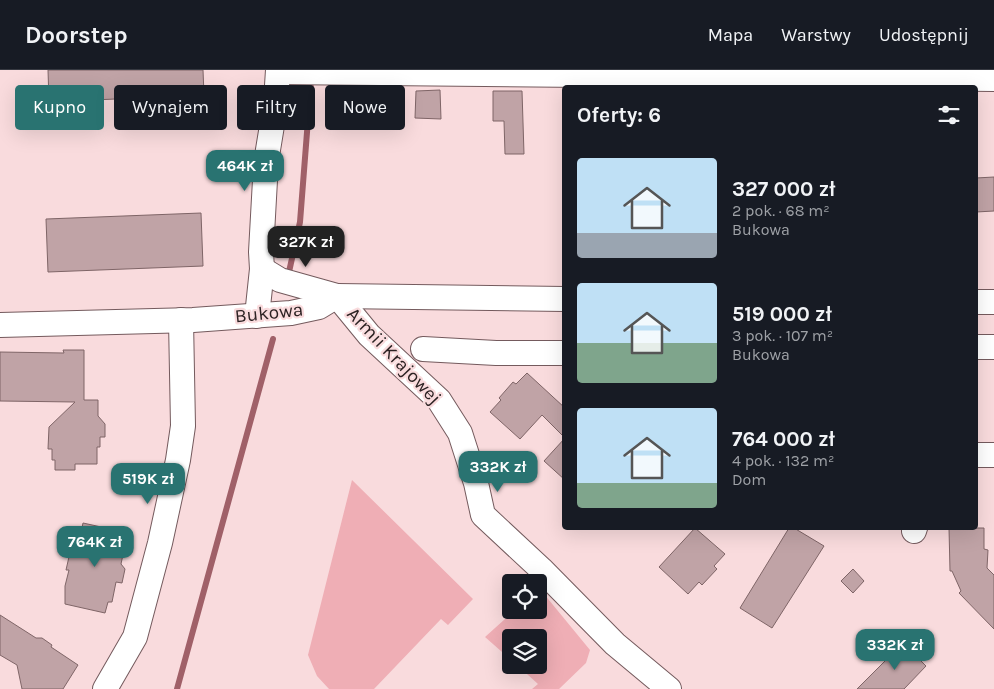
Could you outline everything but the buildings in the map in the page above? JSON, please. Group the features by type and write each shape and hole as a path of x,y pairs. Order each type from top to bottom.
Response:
{"street":[{"path":"257,316 262,269 261,252 266,162 276,101 278,71 994,79"},
{"path":"262,269 280,280 337,296"},
{"name":"Bukowa","path":"0,325 257,316 291,313 319,307 337,296 562,299"},
{"name":"Armii Krajowej","path":"337,296 369,335 439,400 460,433 476,483 483,515 615,644 670,689"},
{"path":"978,302 994,302"},
{"path":"105,689 135,637 160,543 178,460 184,426 181,320"},
{"path":"978,347 994,347"},
{"path":"423,349 496,353 562,353"},
{"path":"978,455 994,455"}],"shaded area":[{"path":"352,480 473,599 448,625 441,619 374,689 329,689 317,676 308,655"},
{"path":"547,598 590,650 586,663 559,689 532,689 538,684 527,674 547,674 547,629 502,629 502,652 485,637 505,619 547,619"}],"waterway":[{"path":"289,272 300,222 311,81"},
{"path":"177,689 273,339"}]}
